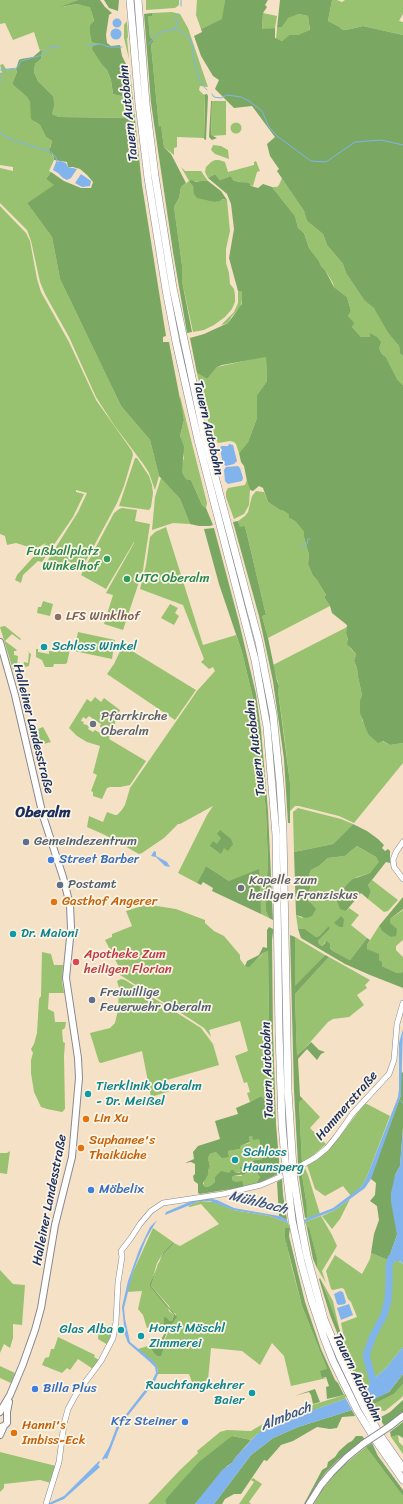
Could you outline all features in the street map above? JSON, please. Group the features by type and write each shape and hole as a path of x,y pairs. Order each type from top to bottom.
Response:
{"highway":[{"name":"Tauern Autobahn","path":"130,0 135,13"},
{"name":"Tauern Autobahn","path":"138,0 135,13 139,104 146,164 166,290 187,393 225,528 254,653 267,727 276,835 281,928 279,1033 282,1124 296,1222 320,1306 348,1385 376,1441 403,1480"},
{"name":"Tauern Autobahn","path":"360,1408 403,1468"}],"main road":[{"name":"Halleiner Landesstraße","path":"0,642 15,695 43,816 70,902 71,928 66,978 78,1058 78,1088 72,1157 56,1221 38,1321 8,1406 7,1423 2,1427 0,1435"},
{"name":"Halleiner Landesstraße","path":"7,1418 0,1413 15,1383"},
{"path":"310,1504 331,1473 347,1457 403,1416"}],"street":[{"path":"403,842 396,852 393,860 394,868 403,879"},
{"name":"Hammerstraße","path":"46,1504 59,1462 64,1424 68,1409 75,1396 101,1361 113,1338 116,1322 118,1282 122,1257 121,1251 140,1224 151,1211 163,1203 223,1194 261,1185 289,1173 316,1157 327,1148 353,1113 389,1074 394,1058 397,1024 403,1003"}],"green space":[{"path":"0,0 78,0 62,7 77,4 90,6 94,22 90,25 90,33 100,44 103,66 107,70 111,80 113,94 128,98 131,118 59,117 52,114 53,96 38,81 34,72 35,64 41,59 42,52 40,51 34,32 13,40 5,23 0,24"},
{"path":"78,0 100,0 112,13 109,15 106,35 107,43 111,46 120,45 122,56 130,72 142,185 166,336 163,337 163,342 169,342 184,420 180,436 184,447 182,472 186,479 191,480 202,505 206,508 213,525 210,526 190,524 180,499 159,476 150,440 121,406 60,279 52,237 27,203 54,185 46,179 51,172 64,181 81,188 91,188 93,182 80,169 68,167 67,162 54,160 53,155 49,152 52,141 46,137 40,125 31,119 30,102 27,97 12,84 17,72 16,69 19,60 33,57 42,51 41,59 35,64 34,72 38,81 53,96 54,105 52,114 59,117 131,118 128,98 113,94 111,80 107,70 92,49 93,46 100,44 92,42 90,25 94,21 90,7 77,4 60,7"},
{"path":"104,0 119,0 118,11 109,8"},
{"path":"146,0 179,0 179,5 175,8 146,10"},
{"path":"197,0 225,0 223,19 201,29 196,15"},
{"path":"225,0 268,0 265,5 267,7 263,13 262,29 275,28 275,38 282,41 289,35 298,35 310,30 308,16 299,14 288,18 282,27 277,28 280,0 332,0 328,21 343,30 363,26 403,35 403,356 400,353 399,346 388,333 374,308 364,300 346,273 343,264 327,245 323,234 307,221 304,211 277,171 279,169 270,156 267,144 275,137 252,106 234,108 215,89 219,80 213,76 201,56 194,36 202,32 201,29 222,19"},
{"path":"332,0 342,2 345,0 403,0 403,14 399,21 403,22 403,35 363,26 343,30 328,21"},
{"path":"172,12 180,14 188,28 208,87 200,86 199,90 205,96 204,138 177,137 177,147 174,148 174,155 164,147 161,127 159,127 151,45 154,41 150,37 148,16 152,16 152,13"},
{"path":"152,13 152,16 148,16 150,37 154,41 151,45 159,127 161,126 164,147 171,154 186,183 181,187 179,198 174,207 182,265 182,281 192,332 187,333 173,252 151,103 144,14"},
{"path":"263,13 277,16 275,28 262,30"},
{"path":"299,14 308,16 310,31 298,35 289,35 282,41 276,39 277,28 282,27 287,18"},
{"path":"127,21 129,59 124,38 124,25"},
{"path":"3,64 6,69 16,69 17,72 12,84 27,97 30,102 35,122 40,125 46,137 52,141 50,147 54,160 49,171 51,172 46,179 55,185 27,203 52,237 60,279 121,406 150,440 159,476 155,490 149,473 144,465 114,425 96,397 69,337 45,294 40,282 31,241 27,230 0,203 0,168 13,171 13,167 0,165 0,73 2,73 0,65"},
{"path":"207,94 206,140 204,139 205,96 203,95"},
{"path":"211,101 211,135 217,138 212,140 209,137"},
{"path":"212,101 226,101 226,135 211,136"},
{"path":"236,122 240,124 242,128 240,132 236,134 232,132 230,128 232,124"},
{"path":"213,145 221,146 228,150 229,159 215,154 211,150"},
{"path":"215,160 225,162 228,172 254,165 254,162 256,161 260,171 257,172 253,186 233,180 231,176 220,180 215,174 208,178 205,172 206,167"},
{"path":"181,167 185,171 201,171 208,181 189,182 193,186 194,191 215,202 221,199 227,200 230,231 226,249 226,263 230,284 234,289 235,295 235,302 232,309 225,317 204,330 193,332 182,281 182,265 174,207 179,198 181,187 189,181"},
{"path":"215,174 220,180 231,176 233,180 249,183 251,186 258,188 263,184 272,187 295,216 298,228 304,233 309,248 325,270 334,287 347,297 351,311 348,316 354,323 352,327 361,337 370,337 369,333 377,337 381,342 379,348 382,354 386,357 397,379 403,385 403,743 390,745 383,741 378,743 368,734 360,713 360,700 362,695 357,668 354,661 356,654 347,644 347,625 332,613 330,606 324,597 326,595 313,576 308,564 309,555 304,532 295,521 289,518 289,515 268,502 263,488 259,486 253,491 250,490 239,453 248,442 257,418 257,395 267,381 266,357 222,365 217,367 207,379 197,373 190,338 204,334 228,323 242,304 242,292 238,291 229,258 234,229 231,204 227,194 208,178"},
{"path":"282,178 304,211 307,221 323,234 327,245 343,264 346,273 364,300 374,307 388,333 399,346 400,352 403,356 403,385 397,379 386,357 382,354 369,333 370,338 361,337 352,327 348,316 351,311 347,297 334,287 325,270 309,248 304,233 298,228 295,216 272,187 277,187"},
{"path":"191,180 196,182 208,181 221,191 227,200 222,199 215,202 197,198 194,194 193,186 189,182"},
{"path":"0,206 26,233 30,241 41,292 69,342 96,400 132,451 133,455 124,486 117,503 81,570 46,563 78,512 87,493 76,490 76,492 84,494 73,517 42,562 38,561 23,575 21,583 15,580 17,575 46,543 35,549 16,543 7,545 5,536 0,534"},
{"path":"238,291 243,292 241,307 232,316 228,323 221,325 234,312 238,303"},
{"path":"266,356 267,381 257,395 257,418 248,442 239,453 234,442 230,441 218,443 210,430 197,373 207,379 217,367"},
{"path":"180,396 207,503 206,508 202,505 191,480 186,479 182,472 184,458 180,436 184,420"},
{"path":"135,458 137,458 149,476 152,485 153,493 151,507 149,510 119,506"},
{"path":"161,478 180,499 190,524 173,523 152,530 155,497"},
{"path":"247,480 250,490 249,505 244,514 234,519 226,497 226,492 228,488 245,485"},
{"path":"256,491 264,492 268,502 289,515 289,518 295,521 304,532 309,555 308,564 313,576 326,595 324,597 330,606 268,638 262,616 266,615 245,526 240,528 238,521 248,512 252,496"},
{"path":"122,508 137,510 135,521 150,524 143,570 123,630 104,624 113,595 106,593 134,542 106,589 81,575 114,513"},
{"path":"238,521 240,527 245,526 266,615 262,616 279,686 278,691 290,783 290,823 288,823 284,759 273,681 259,616 233,522"},
{"path":"166,527 203,645 236,635 242,652 252,694 262,767 266,811 268,865 266,911 269,918 261,914 229,881 206,866 197,883 178,873 213,806 178,824 164,838 139,854 87,827 89,816 103,822 107,812 117,815 121,811 125,805 130,788 197,691 215,671 213,667 209,669 201,662 204,659 183,605 140,589 146,565 150,537 155,532"},
{"path":"214,528 256,694 261,730 268,811 273,920 269,918 266,911 268,865 266,811 258,730 252,694 242,652 219,584 204,529"},
{"path":"43,601 53,604 50,616 37,613 38,607 41,607"},
{"path":"170,604 178,608 175,613 179,616 174,625 161,618"},
{"path":"5,626 21,639 20,640 12,634 5,641 17,650 14,651 14,655 18,656 17,665 23,666 24,662 28,663 29,652 31,654 29,666 13,670 0,627"},
{"path":"347,627 346,633 350,648 356,654 354,661 357,668 362,695 360,700 362,720 367,727 368,734 390,745 403,743 403,763 354,823 339,816 299,806 295,806 290,811 290,783 278,691 279,686 273,665"},
{"path":"78,632 115,640 112,659 74,651"},
{"path":"59,647 70,649 67,663 65,664 54,664 53,667 45,667 42,660 36,657 36,649 38,649 38,652 49,654 49,651 58,652"},
{"path":"122,647 132,651 196,690 175,720 107,674 114,664"},
{"path":"95,697 101,702 104,698 120,710 109,739 146,761 130,785 107,788 102,799 93,796 93,792 91,791 97,775 93,773 100,746 87,742 77,736 69,728 87,699 91,702","holes":["89,716 101,724 100,726 102,730 100,732 95,730 93,732 88,729 89,727 87,725 83,724 84,722 81,721 83,717 86,719"]},
{"path":"43,727 51,742 36,746 35,745 39,734 38,729"},
{"path":"298,808 341,819 353,824 333,844 294,852 293,812"},
{"path":"353,824 367,831 378,839 384,845 382,848 385,851 388,849 390,851 390,863 386,862 368,885 371,891 368,899 361,893 346,911 340,909 336,898 347,884 353,879 370,873 379,862 376,857 357,846 345,856 328,858 319,866 311,870 309,875 312,881 308,900 316,909 312,916 306,918 296,915 294,852 333,844"},
{"path":"220,830 231,839 233,844 228,851 224,848 221,854 210,846 213,841 217,844 221,838 217,834"},
{"path":"357,846 376,857 380,862 370,873 357,877 347,884 336,898 346,911 349,908 359,915 351,925 367,938 350,960 333,951 325,942 322,946 319,944 318,941 330,929 329,927 316,937 305,929 298,929 296,915 302,918 310,903 308,895 311,885 309,875 311,870 319,866 328,858 345,856"},
{"path":"206,866 229,881 259,869 261,914 212,891 213,888 203,882 201,885 197,883"},
{"path":"372,880 398,900 388,911 384,912 368,899 371,891 368,885"},
{"path":"403,897 403,909 390,919 390,923 397,929 396,936 391,937 382,931 379,926"},
{"path":"145,905 176,909 205,920 205,923 214,931 224,936 240,955 240,959 245,966 252,963 263,953 268,951 270,1089 272,1106 261,1096 250,1102 247,1093 250,1092 247,1082 244,1083 235,1056 248,1051 240,1021 209,1030 211,1037 204,1028 120,975 122,973 105,940 112,937 112,934 132,926 126,911"},
{"path":"403,910 403,940 396,946 396,950 403,957 403,971 401,973 397,973 382,966 379,960 367,949 367,945 379,926 382,931 390,923 390,919"},
{"path":"341,916 344,919 343,927 340,927 334,923"},
{"path":"329,926 330,929 318,941 319,944 322,946 327,941 333,951 350,960 367,938 370,940 367,945 367,949 379,954 379,960 382,962 382,966 397,973 401,973 403,971 403,988 345,964 301,938 298,929 305,929 316,937"},
{"path":"269,927 273,929 273,1033 276,1124 280,1173 257,1184 260,1177 253,1168 251,1169 250,1161 262,1159 259,1139 253,1140 252,1136 249,1137 250,1142 240,1146 240,1149 228,1151 229,1157 222,1158 216,1152 210,1154 208,1158 210,1167 208,1170 208,1175 203,1183 206,1187 210,1186 215,1182 215,1177 221,1171 229,1173 233,1170 236,1173 239,1173 241,1172 240,1166 245,1171 245,1174 233,1176 232,1178 233,1181 242,1181 244,1187 200,1194 198,1193 198,1184 194,1181 193,1176 195,1174 195,1164 191,1162 185,1163 194,1159 193,1152 198,1146 220,1139 215,1121 238,1114 236,1108 261,1096 272,1106 270,1089 268,951 263,953 249,967 245,966 247,961 259,955 263,947 267,948 267,930"},
{"path":"290,935 295,937 295,986 325,955 329,957 295,994 297,1056 311,1042 319,1050 325,1052 321,1054 317,1060 307,1049 298,1059 300,1096 303,1099 299,1102 302,1163 298,1164 294,1091"},
{"path":"295,937 325,955 295,987"},
{"path":"42,952 51,954 54,965 63,965 62,982 64,993 49,993 48,1009 54,1012 55,1022 66,1022 65,1028 62,1030 63,1042 65,1043 65,1109 62,1112 41,1107 34,1092 31,1073 31,1060 33,1053 31,1049 37,1033 39,999 41,996"},
{"path":"329,957 370,980 365,985 367,988 357,995 364,1005 349,1017 333,1019 328,1022 297,1057 295,994"},
{"path":"121,979 125,980 201,1028 213,1044 219,1065 167,1080 170,1091 151,1097 142,1051 101,1063 99,1062 90,1033 110,1028 115,1023 120,991 117,981"},
{"path":"401,1071 403,1073 403,1128 400,1166 395,1175 397,1235 388,1260 371,1253 374,1234 379,1220 377,1206 370,1201 375,1195 376,1183 371,1179 371,1177 401,1095"},
{"path":"303,1099 320,1117 310,1128 326,1144 302,1163 299,1102"},
{"path":"365,1103 390,1116 366,1179 361,1187 351,1196 343,1186 325,1196 315,1189 307,1165 324,1153 340,1136"},
{"path":"252,1136 259,1139 262,1159 250,1161 260,1177 257,1184 244,1187 233,1181 232,1178 233,1176 242,1176 241,1172 236,1173 231,1170 230,1173 215,1177 215,1182 210,1186 204,1186 204,1179 207,1177 210,1167 208,1158 210,1154 216,1152 229,1157 228,1151 240,1149 239,1146 250,1143 249,1137"},
{"path":"10,1151 7,1174 0,1173 0,1153 7,1153"},
{"path":"303,1167 308,1175 320,1214 306,1219 306,1200 301,1169"},
{"path":"301,1169 306,1200 307,1217 305,1218 298,1170"},
{"path":"282,1179 287,1220 279,1216 277,1182"},
{"path":"350,1199 340,1219 332,1229 322,1216 335,1210"},
{"path":"200,1201 215,1202 233,1210 270,1216 288,1223 290,1228 285,1228 285,1237 292,1268 302,1306 327,1369 322,1378 327,1378 291,1386 284,1356 272,1343 260,1365 242,1351 211,1348 208,1380 193,1385 189,1374 158,1374 157,1366 138,1349 151,1345 151,1348 162,1346 176,1314 172,1312 169,1306 151,1286 158,1264 164,1254 174,1243 180,1246 219,1224 201,1204 190,1207 188,1206"},
{"path":"321,1216 337,1246 322,1271 326,1283 317,1268 317,1258 309,1228 307,1228 305,1222"},
{"path":"309,1227 317,1258 317,1268 313,1259 307,1228"},
{"path":"153,1228 173,1242 163,1253 157,1263 150,1287 174,1315 172,1321 163,1321 163,1325 147,1328 143,1315 138,1309 142,1291 127,1292 133,1272"},
{"path":"285,1228 290,1228 289,1236 305,1302 321,1349 335,1380 344,1395 327,1399 326,1387 329,1386 326,1377 322,1378 320,1371 327,1369 302,1306 285,1238"},
{"path":"173,1242 174,1243 159,1262 163,1253"},
{"path":"371,1253 388,1260 386,1265 396,1261 403,1264 403,1347 386,1368 364,1391 257,1434 251,1440 232,1436 165,1500 166,1504 148,1504 198,1453 197,1451 220,1432 227,1430 251,1431 293,1411 344,1395 360,1385 347,1359 340,1340 344,1338 341,1323 357,1317 344,1289 331,1289 326,1271 335,1255 362,1274 370,1259"},
{"path":"157,1268 151,1286 177,1317 168,1329 163,1342 161,1356 155,1354 151,1348 151,1345 160,1343 166,1332 163,1325 164,1317 169,1321 172,1321 174,1315 150,1287"},
{"path":"0,1270 13,1284 25,1285 22,1325 13,1324 13,1338 10,1348 4,1344 0,1353"},
{"path":"320,1278 333,1301 340,1332 325,1290"},
{"path":"320,1278 343,1339 340,1340 330,1315 319,1279"},
{"path":"99,1329 112,1332 108,1345 98,1339"},
{"path":"58,1337 95,1355 94,1357 99,1360 93,1369 78,1359 70,1370 67,1368 62,1373 42,1365 45,1358 49,1357 51,1349 54,1349"},
{"path":"0,1366 15,1373 11,1383 0,1378"},
{"path":"403,1374 403,1384 394,1394 372,1405 369,1401 389,1392"},
{"path":"403,1384 403,1396 400,1399 385,1411 376,1410 372,1405 394,1394"},
{"path":"315,1389 320,1402 313,1404 309,1392 294,1396"},
{"path":"403,1400 403,1412 385,1426 381,1420 381,1417 390,1412"},
{"path":"352,1410 355,1416 342,1417 337,1428 330,1429 317,1427 293,1441 281,1445 267,1461 264,1460 241,1494 234,1494 225,1499 222,1504 214,1504 251,1455 273,1438 298,1427"},
{"path":"403,1422 403,1438 398,1435 391,1437 390,1432"},
{"path":"398,1435 399,1442 403,1446 403,1454 391,1437"},
{"path":"232,1436 251,1440 195,1504 166,1504 165,1500 199,1462"},
{"path":"356,1436 362,1436 365,1439 339,1459 326,1472 315,1487 306,1504 304,1504 322,1470 327,1467 328,1462"},
{"path":"372,1443 378,1456 403,1490 403,1496 366,1447"},
{"path":"366,1447 403,1496 403,1504 314,1504 323,1489 339,1469"},
{"path":"0,1452 56,1466 51,1483 40,1480 4,1484 4,1488 0,1492"},
{"path":"253,1478 262,1484 249,1502 251,1504 239,1504 254,1482 251,1480"}],"water":[{"path":"117,18 122,23 117,28 112,23"},
{"path":"116,28 120,30 122,34 120,38 116,40 112,38 110,34 112,30"},
{"path":"60,161 66,163 68,167 77,169 71,178 67,180 53,170 56,162"},
{"path":"81,174 91,181 90,186 82,187 75,183"},
{"path":"229,444 233,445 237,461 234,464 226,466 223,464 220,449 221,446 228,446"},
{"path":"238,466 243,478 242,481 228,484 225,481 224,470 226,467"},
{"path":"154,851 156,852 156,856 167,862 170,867 165,866 156,857 151,856"},
{"path":"403,1029 401,1095 371,1179 365,1188 335,1210 305,1222 304,1220 308,1218 333,1208 361,1187 366,1179 398,1097 399,1043"},
{"path":"403,1128 403,1264 400,1261 396,1261 389,1266 386,1265 397,1235 391,1202 391,1193 395,1175 400,1166"},
{"path":"207,1198 217,1200 234,1208 279,1216 287,1220 288,1223 270,1216 233,1210 210,1201 200,1201 165,1215 166,1212 187,1203"},
{"path":"157,1220 146,1239 133,1272 124,1308 130,1342 152,1360 157,1366 158,1374 154,1383 122,1423 107,1459 105,1458 103,1460 102,1459 109,1447 117,1426 152,1381 156,1373 155,1367 128,1343 125,1335 122,1307 128,1281 139,1250 150,1227"},
{"path":"340,1291 343,1292 346,1302 345,1304 339,1305 337,1304 334,1294"},
{"path":"349,1304 353,1315 341,1320 337,1308"},
{"path":"403,1347 403,1374 389,1392 352,1410 298,1427 273,1438 251,1455 214,1504 195,1504 222,1470 232,1463 257,1434 269,1427 364,1391 386,1368"},
{"path":"99,1461 100,1462 98,1465 100,1467 64,1499 52,1504 47,1504 64,1496"}],"pier":[{"path":"362,1390 369,1403 353,1412 345,1397"}],"waterway":[{"path":"181,0 181,6"},
{"path":"172,30 177,25 178,22 175,18 178,14"},
{"path":"149,44 161,32 177,29 184,33 190,39 193,48 192,52 200,82 207,90"},
{"path":"87,45 101,44 109,47 122,47"},
{"path":"0,70 17,68 21,61 42,55 50,47 60,46"},
{"path":"0,72 0,84"},
{"path":"212,94 214,97 221,98 227,95 241,97 249,101 262,111 269,127 277,136 311,161 326,162 355,142 381,140 403,145"},
{"path":"0,131 10,139 51,152 56,157 57,162"},
{"path":"300,548 307,544 308,539 310,539"},
{"name":"Mühlbach","path":"399,1099 403,1103"},
{"name":"Almbach","path":"375,1389 366,1355 373,1336 384,1315 388,1300 389,1266 391,1258"}],"place":[{"name":"Fußballplatz Winkelhof","path":"107,559"},
{"name":"UTC Oberalm","path":"127,579"},
{"name":"LFS Winklhof","path":"58,617"},
{"name":"Schloss Winkel","path":"44,647"},
{"name":"Pfarrkirche Oberalm","path":"93,724"},
{"name":"Gemeindezentrum","path":"26,842"},
{"name":"Street Barber","path":"51,860"},
{"name":"Postamt","path":"60,885"},
{"name":"Kapelle zum heiligen Franziskus","path":"241,888"},
{"name":"Gasthof Angerer","path":"54,902"},
{"name":"Dr. Maioni","path":"13,934"},
{"name":"Apotheke Zum heiligen Florian","path":"76,962"},
{"name":"Freiwillige Feuerwehr Oberalm","path":"92,1000"},
{"name":"Tierklinik Oberalm - Dr. Meißel","path":"88,1094"},
{"name":"Lin Xu","path":"86,1119"},
{"name":"Suphanee's Thaiküche","path":"81,1148"},
{"name":"Schloss Haunsperg","path":"235,1160"},
{"name":"Möbelix","path":"91,1190"},
{"name":"Glas Alba","path":"121,1330"},
{"name":"Horst Möschl Zimmerei","path":"141,1336"},
{"name":"Billa Plus","path":"35,1389"},
{"name":"Rauchfangkehrer Baier","path":"252,1393"},
{"name":"Kfz Steiner","path":"185,1422"},
{"name":"Hanni's Imbiss-Eck","path":"14,1433"}],"district":[{"name":"Oberalm","path":"43,813"}]}
